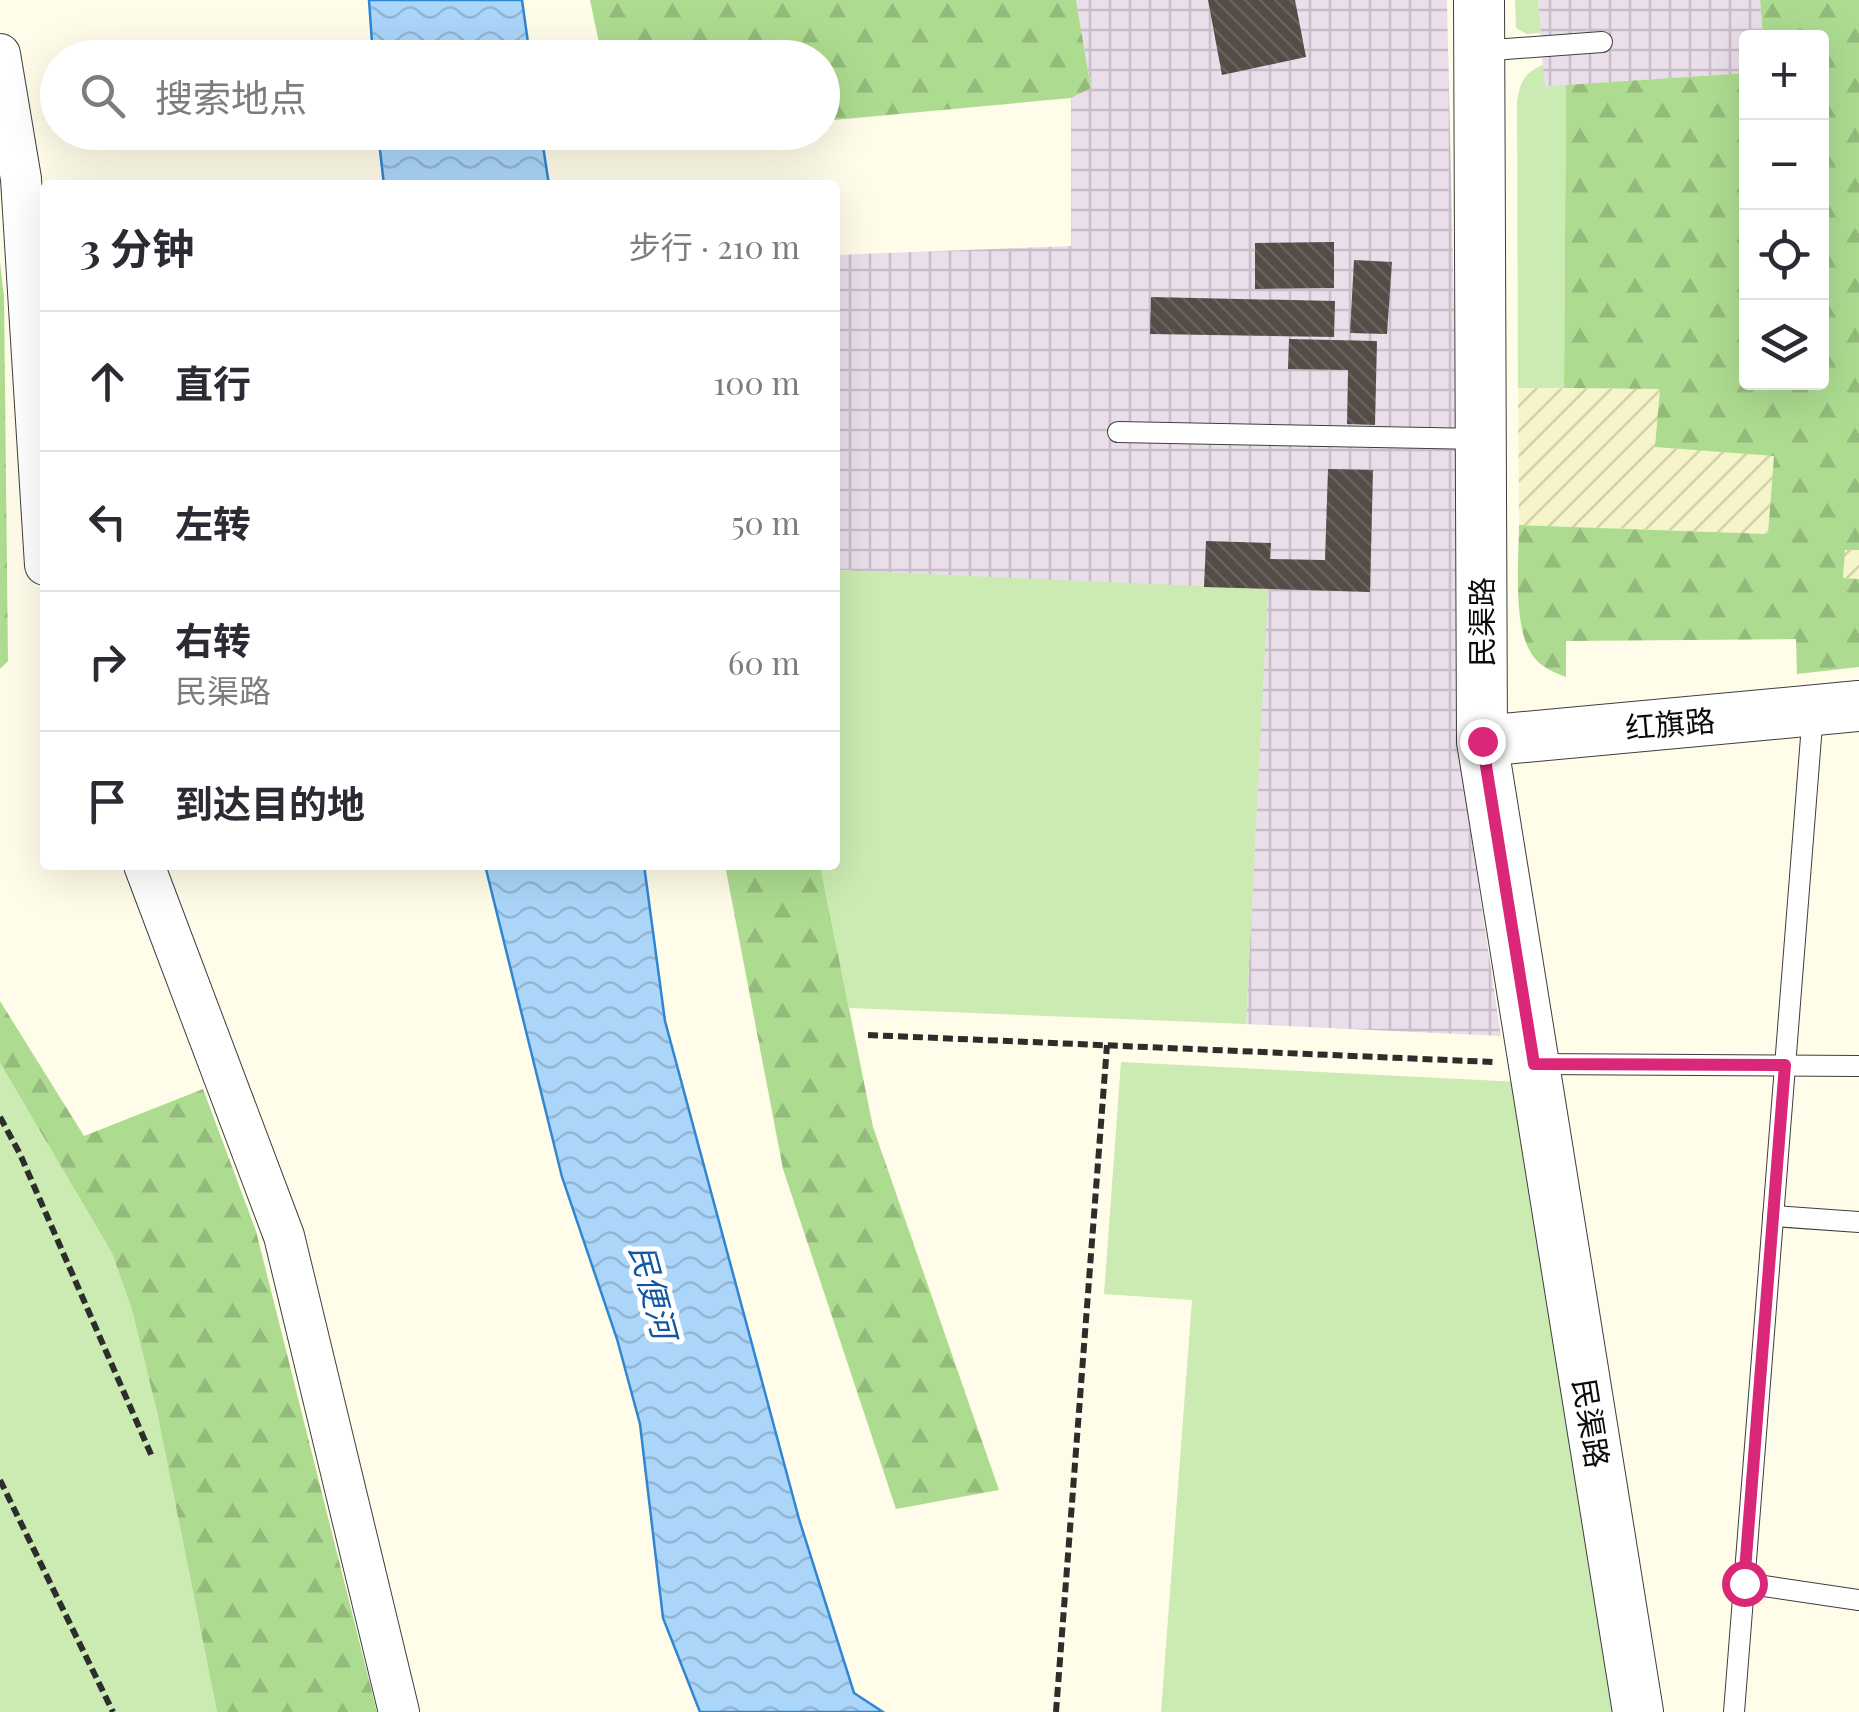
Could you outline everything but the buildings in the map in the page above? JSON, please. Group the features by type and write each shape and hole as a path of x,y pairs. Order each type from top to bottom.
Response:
{"street":[{"name":"民渠路","path":"1479,0 1482,741 1638,1712"},
{"path":"0,54 21,179 40,485"},
{"name":"红旗路","path":"1482,741 1836,708"},
{"path":"146,870 284,1236 399,1712"}],"lane":[{"path":"1479,50 1602,42"},
{"path":"1118,432 1480,440"},
{"path":"1734,1712 1785,1065 1836,708"},
{"path":"1534,1064 1859,1066"},
{"path":"1773,1216 1859,1222"},
{"path":"1744,1583 1859,1600"}],"path":[{"path":"868,1034 1534,1064"},
{"path":"1056,1712 1108,1045"},
{"path":"0,1117 20,1154 153,1460"},
{"path":"0,1480 113,1712"}],"shaded area":[{"path":"1076,0 1447,0 1459,532 1458,748 1501,1036 1246,1024 1267,590 840,570 840,255 1071,246 1071,98 1091,88"},
{"path":"1538,0 1760,0 1762,30 1739,30 1739,73 1544,87"}],"green space":[{"path":"590,0 1076,0 1091,88 1071,98 840,119 840,40 598,40"},
{"path":"1515,0 1538,0 1541,33 1527,34 1516,28"},
{"path":"1760,0 1859,0 1859,550 1845,550 1843,578 1859,579 1859,667 1797,674 1796,639 1566,641 1566,677 1540,664 1526,644 1519,611 1519,525 1768,534 1774,456 1655,447 1660,389 1564,388 1566,85 1739,73 1739,390 1829,390 1829,30 1762,30"},
{"path":"1543,65 1545,87 1566,85 1564,388 1518,388 1517,100 1524,78"},
{"path":"0,262 4,297 8,661 0,669"},
{"path":"1518,388 1660,389 1656,447 1774,455 1769,534 1519,525"},
{"path":"1844,549 1859,550 1859,579 1843,578"},
{"path":"840,570 1268,589 1246,1024 849,1008 821,870 840,870"},
{"path":"726,870 821,870 873,1127 999,1490 896,1509 783,1169"},
{"path":"0,1001 84,1136 203,1089 256,1231 377,1712 217,1712 157,1412 132,1310 112,1253 0,1063"},
{"path":"1121,1062 1520,1082 1620,1712 1161,1712 1192,1300 1104,1294"},
{"path":"0,1063 112,1253 132,1310 157,1412 217,1712 0,1712"}],"water":[{"path":"369,0 522,0 528,40 372,40"},
{"path":"380,150 544,150 548,180 383,180"},
{"name":"民便河","path":"486,870 645,870 665,1021 799,1519 854,1693 883,1712 700,1712 663,1618 640,1424 617,1339 562,1177"}],"route":[{"path":"1482,741 1534,1064 1785,1065 1744,1583"}]}
